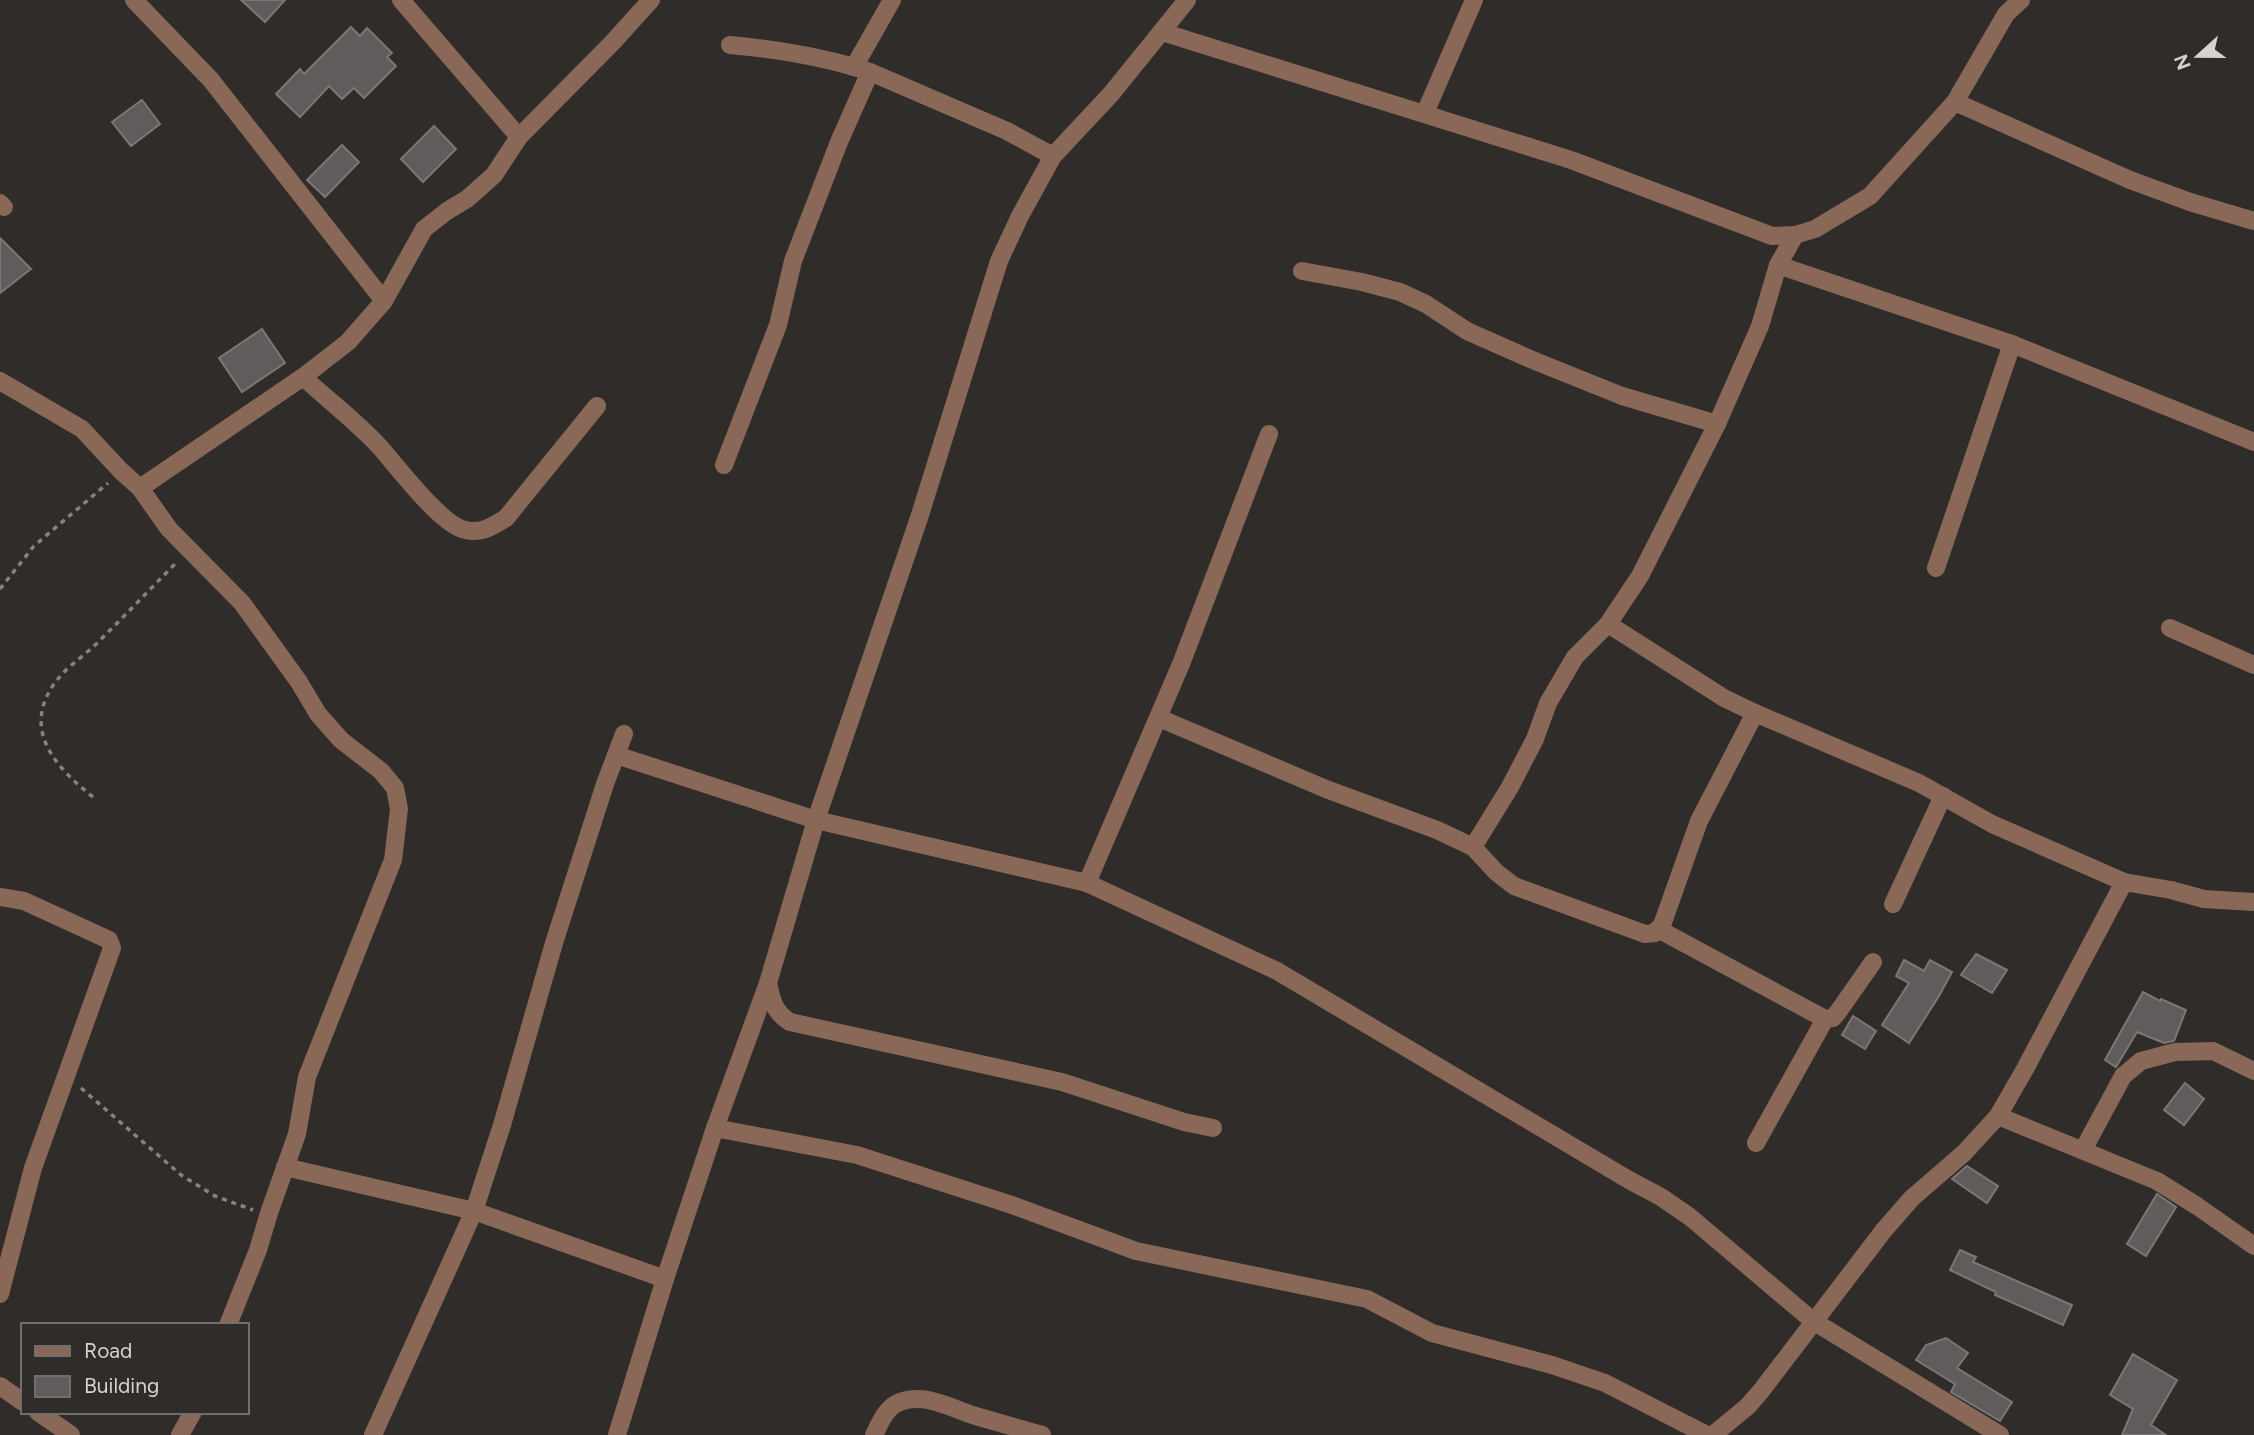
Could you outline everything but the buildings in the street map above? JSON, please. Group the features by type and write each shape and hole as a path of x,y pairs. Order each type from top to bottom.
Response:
{"street":[{"path":"134,0 211,80 384,301"},
{"path":"401,0 519,136"},
{"path":"140,488 303,377 348,342 384,301 424,229 467,199 494,175 519,136 651,0"},
{"path":"724,465 778,325 793,261 839,142 862,69 891,0"},
{"path":"617,1435 715,1128 768,984 816,820 920,515 999,261 1053,156 1111,93 1187,0"},
{"path":"1425,113 1474,0"},
{"path":"1162,32 1571,160 1772,236 1795,235 1815,229 1870,196 1955,102 2006,14 2021,0"},
{"path":"730,46 766,49 862,69 1007,131 1053,156"},
{"path":"1955,102 2130,180 2254,221"},
{"path":"1473,847 1510,787 1535,738 1548,703 1575,657 1608,624 1640,576 1717,424 1760,326 1777,265 1795,235"},
{"path":"1777,265 2012,344 2254,442"},
{"path":"1302,271 1400,292 1426,304 1467,331 1530,359 1622,396 1717,424"},
{"path":"1936,568 2012,344"},
{"path":"303,377 378,445 444,518 459,529 475,532 487,530 506,518 597,406"},
{"path":"0,381 82,429 140,488 169,529 242,603 299,682 318,714 341,740 381,771 394,788 399,809 393,860 307,1077 297,1134 258,1250 229,1323"},
{"path":"1087,883 1159,718 1269,434"},
{"path":"1608,624 1724,698 1919,783 1992,824 2123,882 2204,899 2254,902"},
{"path":"2170,628 2254,666"},
{"path":"1159,718 1326,789 1437,830 1473,847 1496,872 1514,886 1645,934 1655,933 1658,929 1699,821 1755,713"},
{"path":"373,1435 474,1211 502,1125 554,943 624,734"},
{"path":"616,755 816,820 1087,883 1277,971 1661,1197 1690,1217 1814,1321 2000,1435"},
{"path":"1893,904 1943,796"},
{"path":"1713,1435 1748,1406 1884,1230 1912,1198 1964,1153 1998,1116 2123,882"},
{"path":"0,897 24,901 109,940 113,948 33,1168 0,1293"},
{"path":"1658,929 1825,1019 1833,1018 1838,1013 1872,962"},
{"path":"768,984 772,1003 779,1016 790,1022 1062,1082 1213,1129"},
{"path":"1756,1143 1825,1019"},
{"path":"2083,1150 2123,1076 2141,1061 2175,1052 2213,1051 2254,1071"},
{"path":"1998,1116 2157,1181 2254,1246"},
{"path":"715,1128 857,1156 1012,1205 1136,1251 1367,1299 1432,1333 1552,1365 1605,1383 1707,1435"},
{"path":"285,1167 474,1211 665,1279"},
{"path":"0,1386 21,1401"},
{"path":"874,1435 884,1414 899,1402 918,1399 948,1404 975,1416 1042,1435"},
{"path":"41,1414 71,1435"},
{"path":"180,1435 192,1414"}],"path":[{"path":"0,589 34,546 121,471"},
{"path":"93,797 57,764 45,745 40,728 42,704 57,680 188,550"},
{"path":"65,1078 82,1088 181,1175 215,1196 252,1210 269,1213"}]}
